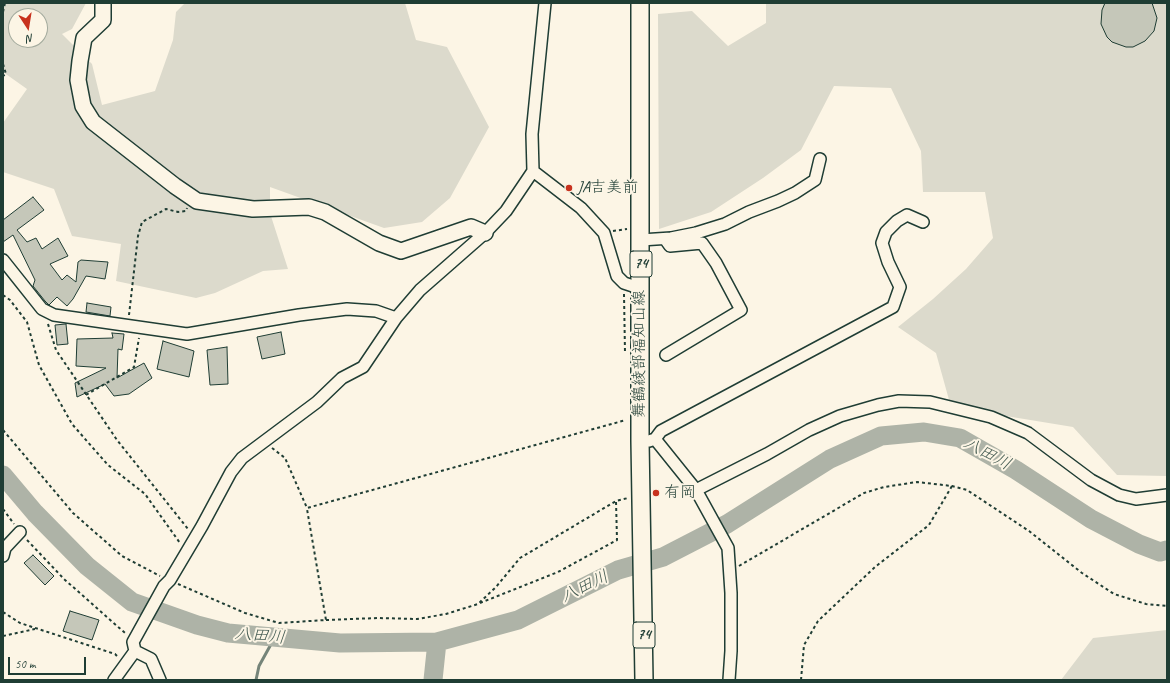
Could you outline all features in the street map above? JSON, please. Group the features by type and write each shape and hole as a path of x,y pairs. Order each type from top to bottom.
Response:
{"main road":[{"name":"舞鶴綾部福知山線","path":"640,3 637,234 632,285 647,440 641,495 644,680"}],"street":[{"path":"103,3 103,20 84,38 78,80 83,106 93,122 175,186 192,197 197,200 253,209 309,207 325,212 379,243 401,251 471,227 485,233"},
{"path":"114,680 125,664 140,629 195,538 231,472 242,458 318,402 342,378 363,367 396,318 420,290 485,233 506,211 533,171 532,134 545,3"},
{"path":"637,234 665,239 696,233 725,224 749,212 795,193 815,180 820,159"},
{"path":"533,171 581,208 604,233 617,276 632,285"},
{"path":"729,680 731,651 730,572 728,548 696,490 647,440 892,306 900,287 888,262 882,243 886,232 897,221 907,215 923,222"},
{"path":"665,239 670,246 702,243 716,263 741,310 666,355"},
{"path":"3,260 42,309 54,315 128,326 197,334 299,315 347,309 376,311 396,318"},
{"path":"696,490 767,454 809,430 833,419 878,405 899,401 930,402 997,420 1028,433 1090,480 1119,495 1136,499 1167,495"},
{"path":"3,556 5,548 20,532"},
{"path":"134,646 151,659 160,680"}],"path":[{"path":"3,12 5,3"},
{"path":"3,64 6,74 3,76"},
{"path":"128,326 138,236 142,222 166,209 178,212 186,211 192,197"},
{"path":"604,233 637,234"},
{"path":"625,359 632,285"},
{"path":"3,295 10,300 27,322 39,365 72,424 108,465 145,494 186,552"},
{"path":"45,317 56,350 86,395 117,440 195,538"},
{"path":"86,395 134,367 139,335"},
{"path":"307,508 626,421 626,413"},
{"path":"3,430 73,513 122,556 167,583 245,613 279,623 378,618 417,619 446,614 478,604 558,572 618,540 616,501"},
{"path":"264,442 285,458 307,508 326,620"},
{"path":"730,572 864,493 884,487 916,482 952,486 967,490 1029,531 1082,573 1114,594 1146,604 1167,606"},
{"path":"801,680 804,645 818,621 875,567 929,525 952,486"},
{"path":"478,604 496,587 520,558 616,501 641,495"},
{"path":"3,509 20,532 64,579 134,646"},
{"path":"3,612 20,623 115,654 125,664"},
{"path":"3,636 36,629"}],"shaded area":[{"path":"3,3 86,3 72,29 62,34 92,64 102,105 155,91 173,40 176,12 185,3 405,3 416,40 447,47 489,127 450,198 422,222 384,228 270,187 270,213 288,269 263,271 215,293 196,298 116,281 121,244 72,236 54,189 3,172 3,123 27,89 3,72"},
{"path":"766,3 1167,3 1167,476 1117,475 1073,427 951,407 936,353 898,327 933,299 966,269 993,238 985,192 923,192 921,151 891,88 834,86 801,150 763,178 711,212 659,229 658,14 692,11 728,46 766,23"},
{"path":"1167,630 1167,680 1061,680 1093,638"}],"building":[{"path":"1105,3 1152,3 1157,18 1154,31 1145,41 1133,47 1126,47 1112,42 1107,37 1101,24 1102,10"},
{"path":"33,197 44,210 17,230 27,242 36,238 42,249 58,238 68,256 50,264 62,280 67,275 76,282 78,262 81,260 108,262 105,279 86,276 73,299 67,306 57,297 49,305 33,286 35,280 13,235 3,242 3,220"},
{"path":"87,303 111,307 110,316 86,312"},
{"path":"66,324 68,344 57,345 55,325"},
{"path":"281,332 285,354 262,359 257,337"},
{"path":"112,333 124,334 122,350 118,349 117,378 144,363 152,378 129,394 114,396 105,384 77,397 75,383 106,368 76,366 77,339 113,338"},
{"path":"163,341 194,351 189,377 157,369"},
{"path":"227,347 228,384 210,385 207,350"},
{"path":"33,555 54,576 45,585 24,563"},
{"path":"70,611 99,620 92,640 63,631"}],"waterway":[{"name":"八田川","path":"3,475 35,513 87,566 132,602 197,625 228,633 340,643 437,642 518,620 618,570 663,557 727,524 830,459 881,436 924,432 960,438 1016,470 1091,519 1139,544 1160,552 1167,550"},
{"path":"256,680 259,666 275,637"},
{"path":"433,680 437,642"}],"place":[{"name":"JA吉美前","path":"569,188"},
{"name":"有岡","path":"656,493"}]}
